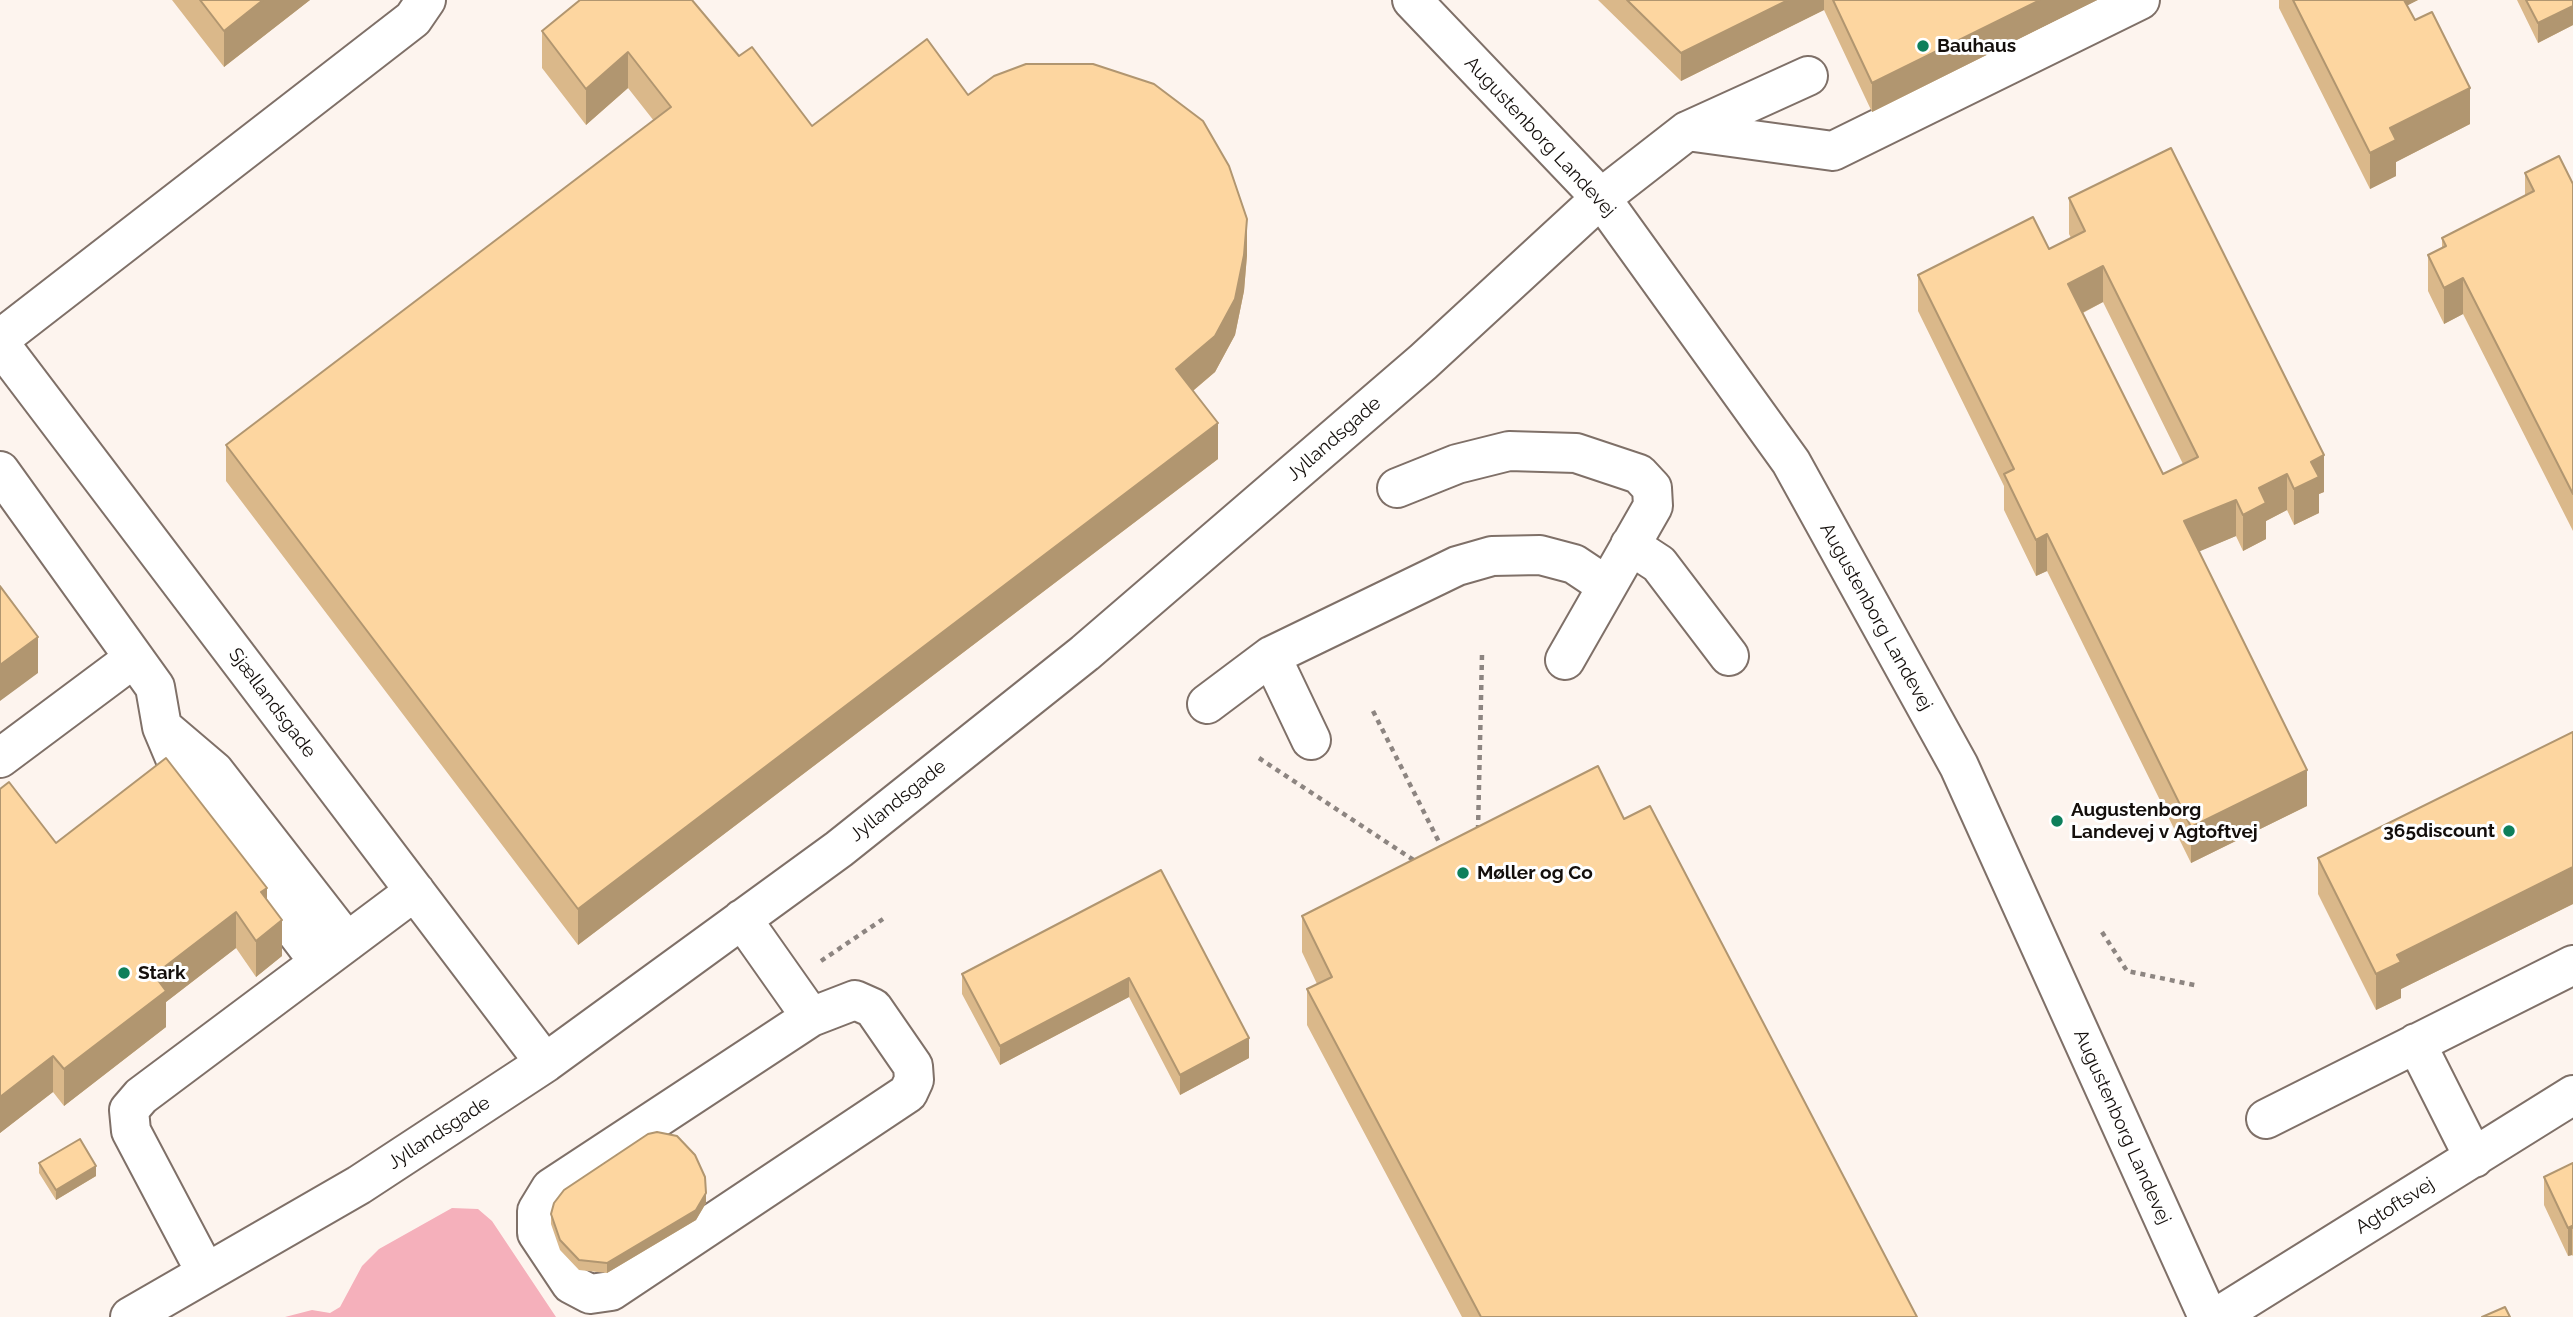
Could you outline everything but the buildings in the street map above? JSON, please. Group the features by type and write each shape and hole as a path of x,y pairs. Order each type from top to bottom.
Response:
{"street":[{"path":"0,339 413,19 426,0"},
{"name":"Augustenborg Landevej","path":"1412,0 1601,198 1791,462 1958,766 2208,1317"},
{"path":"1686,131 1833,151 2140,0"},
{"name":"Jyllandsgade","path":"145,1314 206,1273 359,1185 545,1063 839,849 1085,653 1423,362 1601,198 1686,131 1808,76"},
{"name":"Sjællandsgade","path":"0,344 545,1063"},
{"path":"1398,488 1457,464 1510,451 1576,453 1639,474 1652,488 1653,506 1565,660"},
{"path":"0,471 155,687 162,727 214,771 333,952"},
{"path":"1630,545 1659,564 1729,656"},
{"path":"1207,704 1271,656 1457,566 1492,556 1540,555 1574,564 1607,586"},
{"path":"1271,656 1311,740"},
{"path":"0,758 134,659"},
{"path":"206,1273 131,1131 129,1110 141,1096 415,891"},
{"path":"742,919 811,1017"},
{"path":"2266,1119 2573,965"},
{"path":"855,1000 873,1008 913,1066 914,1080 908,1093 611,1291 590,1294 571,1283 537,1233 537,1211 551,1188 811,1017 855,1000"},
{"path":"2416,1043 2474,1158"},
{"name":"Agtoftsvej","path":"2217,1317 2573,1095"}],"path":[{"path":"1466,837 1478,832 1482,655"},
{"path":"1373,711 1442,848"},
{"path":"1258,758 1413,862 1423,857"},
{"path":"1432,853 1454,843"},
{"path":"2102,932 2127,971 2199,986"}],"shaded area":[{"path":"452,1208 478,1209 492,1221 556,1317 285,1317 312,1310 330,1313 340,1307 362,1266 379,1249"}],"place":[{"name":"Bauhaus","path":"1923,46"},
{"name":"Augustenborg Landevej v Agtoftvej","path":"2057,821"},
{"name":"365discount","path":"2509,831"},
{"name":"Møller og Co","path":"1463,873"},
{"name":"Stark","path":"124,973"}]}
